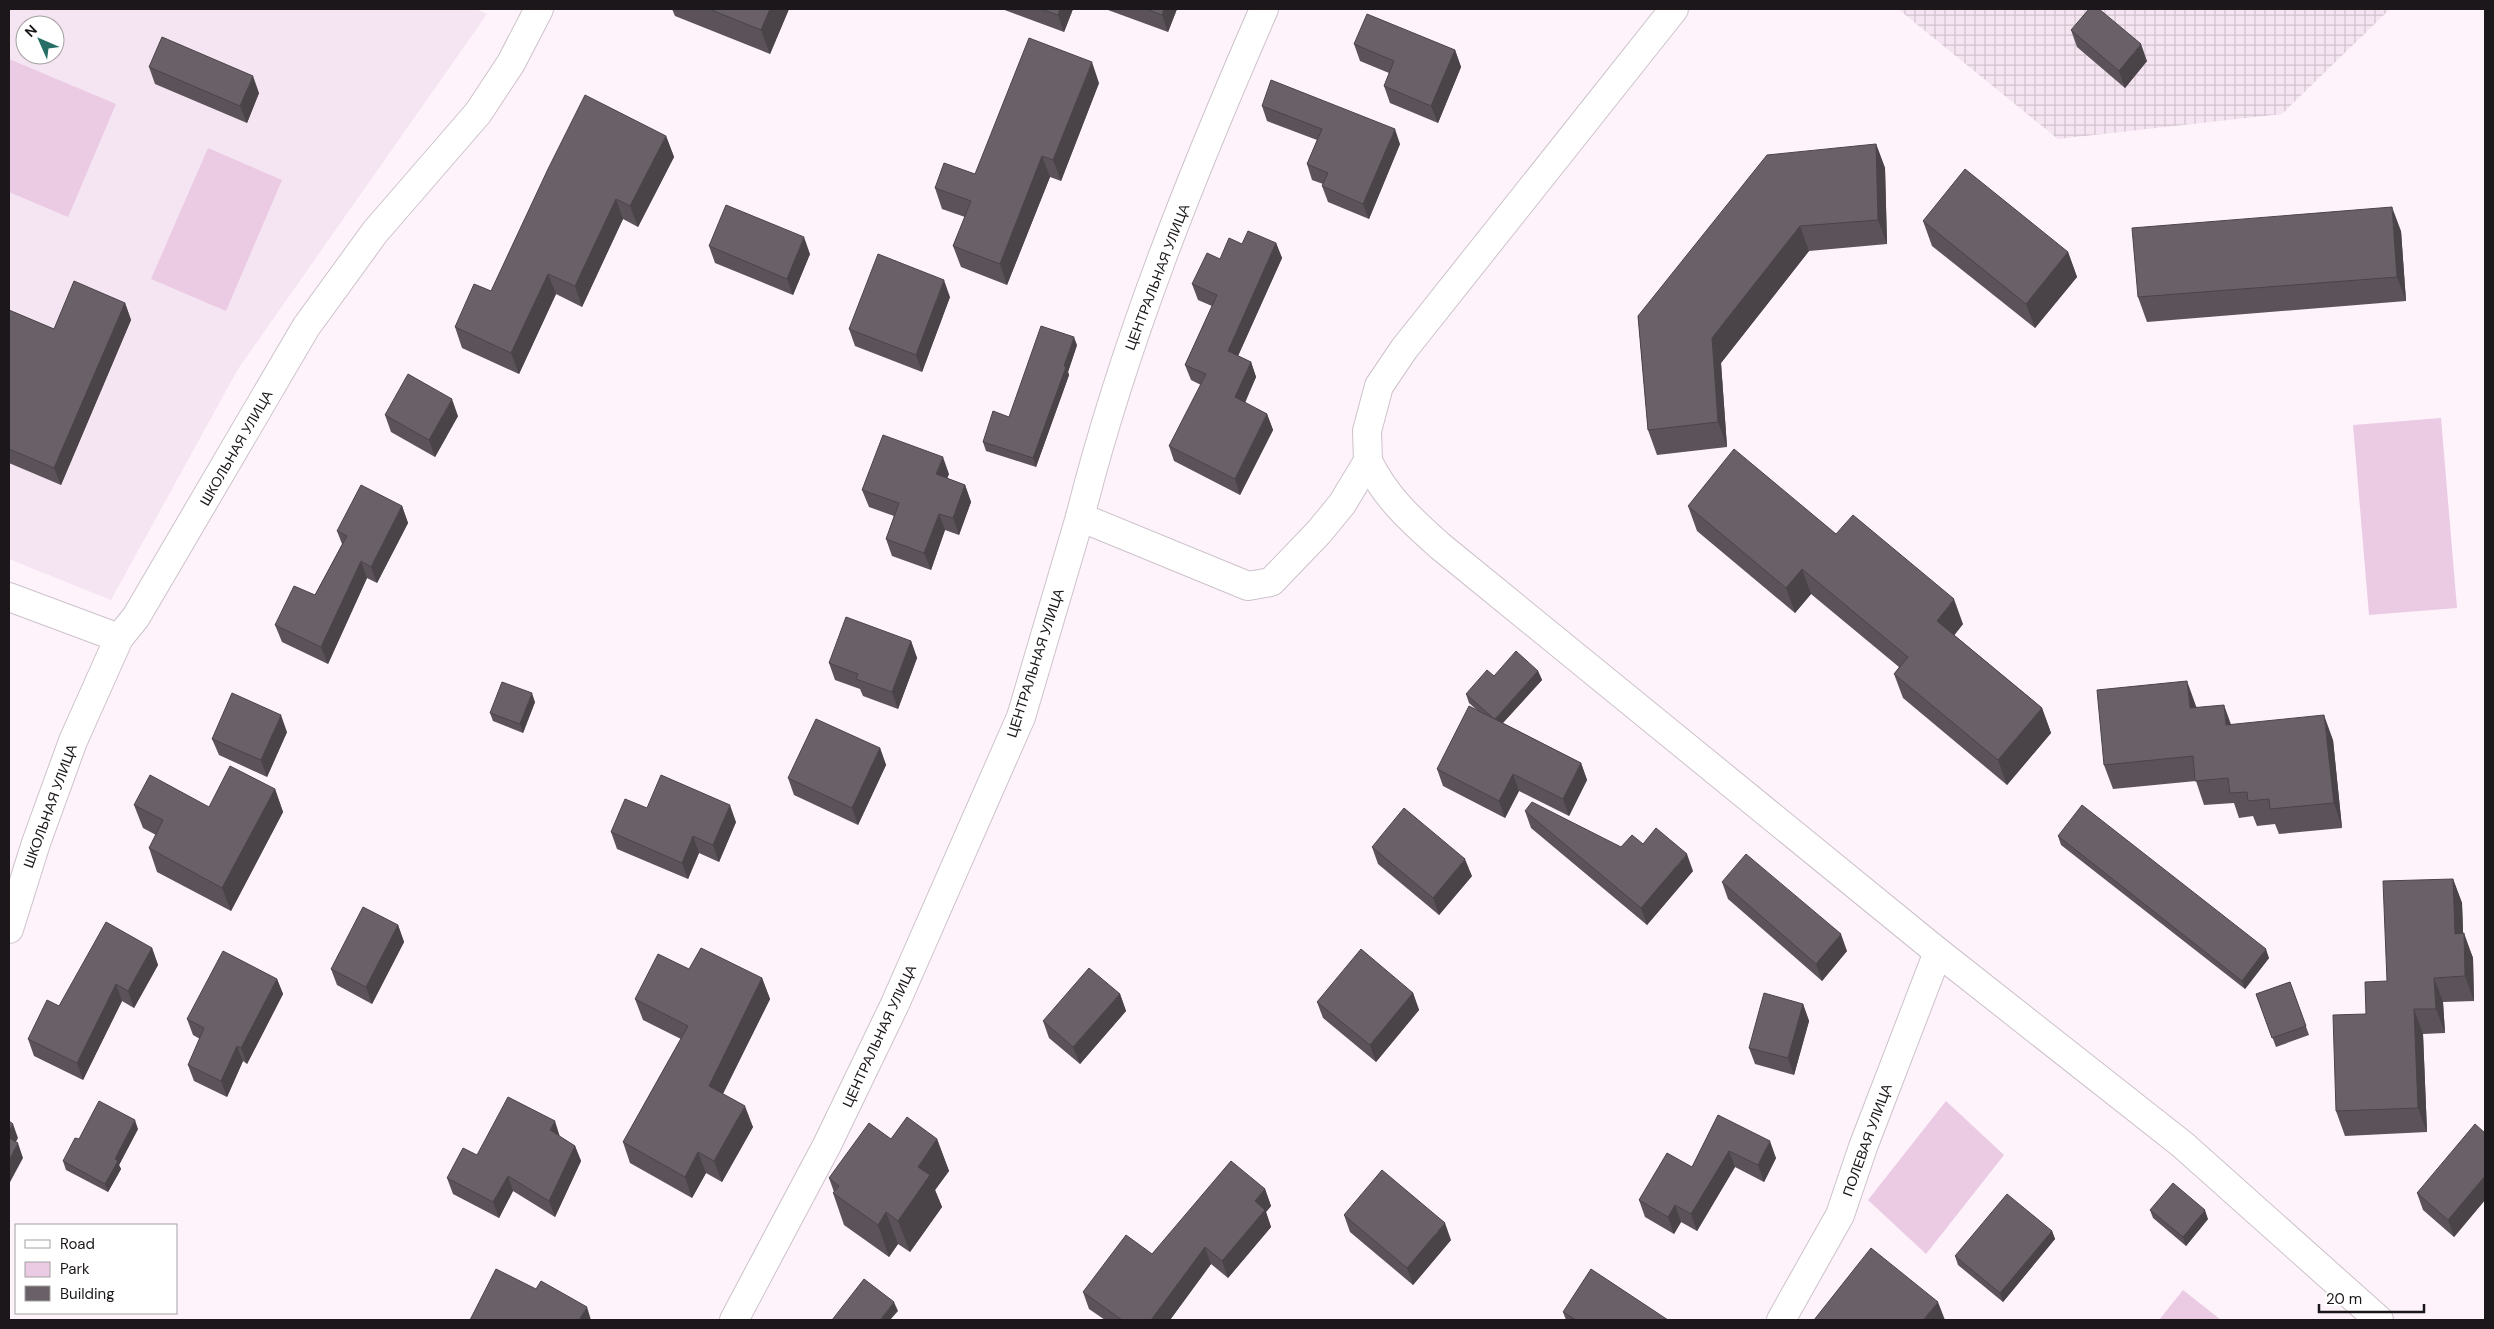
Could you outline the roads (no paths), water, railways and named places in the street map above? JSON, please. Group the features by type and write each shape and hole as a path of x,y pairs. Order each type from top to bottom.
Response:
{"street":[{"name":"ШКОЛЬНАЯ УЛИЦА","path":"9,929 36,843 73,742 119,638 136,617 306,327 374,232 478,113 511,63 539,9"},
{"name":"ЦЕНТРАЛЬНАЯ УЛИЦА","path":"734,1320 827,1145 895,1004 1013,735 1044,641 1080,517 1094,460 1139,315 1264,9"},
{"path":"1674,9 1399,357 1380,386 1367,431 1368,461 1378,481 1402,512 1440,546 1938,952 2183,1145 2378,1320"},
{"path":"1080,517 1248,586 1271,582 1319,532 1342,504 1368,461"},
{"path":"9,597 119,638"},
{"name":"ПОЛЕВАЯ УЛИЦА","path":"1781,1320 1840,1215 1863,1147 1938,952"}]}
